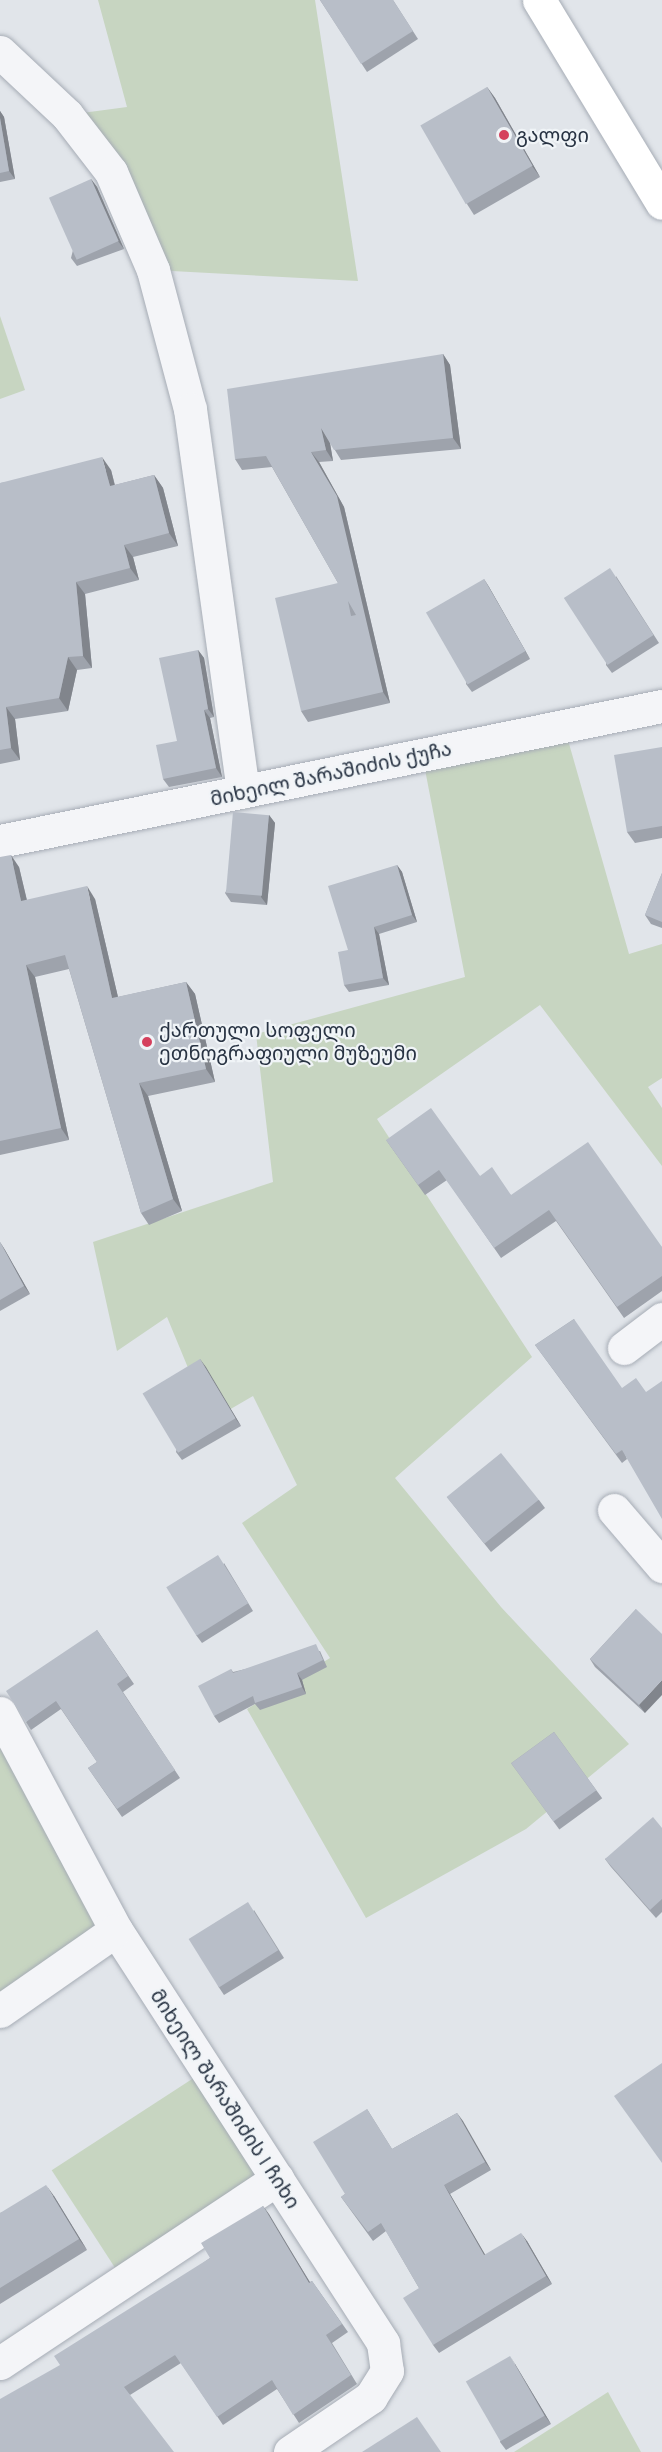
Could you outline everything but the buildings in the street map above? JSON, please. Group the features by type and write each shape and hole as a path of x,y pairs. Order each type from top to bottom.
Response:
{"highway":[{"path":"539,0 662,202"}],"street":[{"path":"0,52 67,115 111,172 153,270 190,409 243,791"},
{"name":"მიხეილ შარაშიძის ქუჩა","path":"0,841 662,706"},
{"path":"624,1348 662,1319"},
{"path":"614,1510 662,1566"},
{"name":"მიხეილ შარაშიძის I ჩიხი","path":"0,1713 116,1930 383,2343 387,2371 371,2397 290,2452"},
{"path":"0,2011 116,1930"},
{"path":"0,2363 277,2179"}],"green space":[{"path":"98,0 315,0 358,281 153,270 67,115 127,107"},
{"path":"0,316 25,390 0,399"},
{"path":"564,726 629,954 662,944 662,1078 648,1087 662,1108 662,1166 540,1005 377,1119 532,1357 395,1478 501,1607 629,1744 526,1829 366,1918 247,1709 330,1658 242,1523 297,1485 253,1396 210,1421 167,1317 117,1351 93,1242 273,1182 256,1034 465,977 422,754"},
{"path":"0,1713 116,1930 0,2011"},
{"path":"206,2070 277,2179 122,2279 52,2170"},
{"path":"608,2392 641,2452 514,2452"}],"place":[{"name":"გალფი","path":"504,135"},
{"name":"ქართული სოფელი ეთნოგრაფიული მუზეუმი","path":"147,1042"}]}
